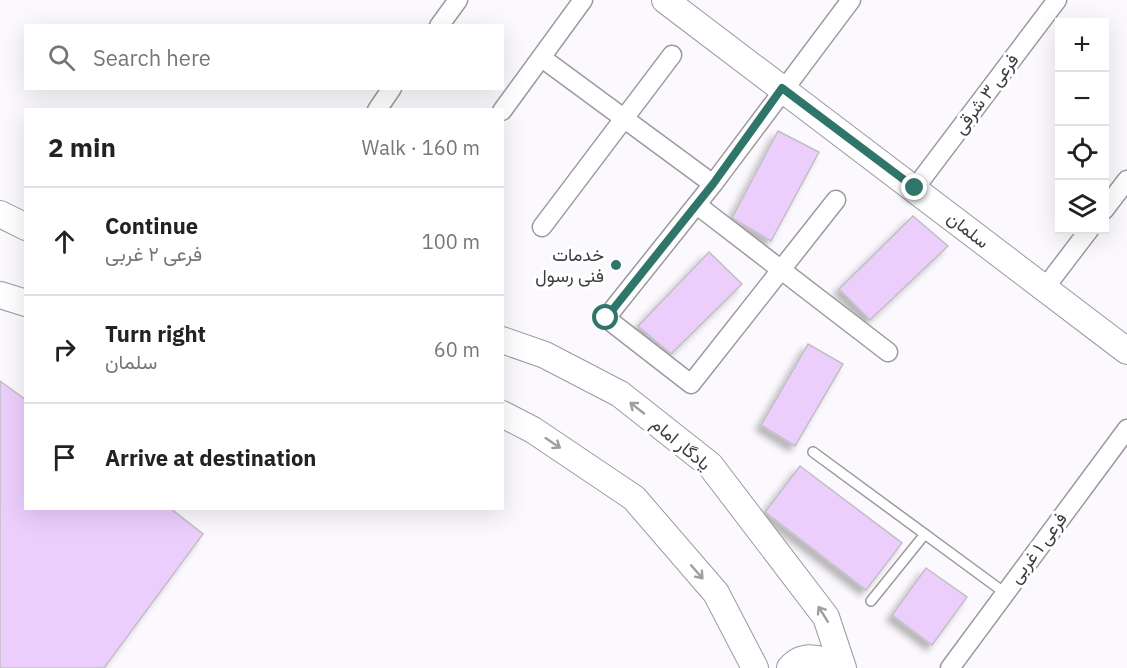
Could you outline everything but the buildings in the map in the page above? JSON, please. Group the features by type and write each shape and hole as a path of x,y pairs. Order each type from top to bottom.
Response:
{"main road":[{"name":"سلمان","path":"664,0 915,188 1127,351"},
{"path":"0,214 24,226"},
{"path":"0,295 24,302"},
{"name":"یادگار امام","path":"504,341 545,355 620,394 710,465 826,617 842,668"},
{"path":"504,415 533,430 634,498 716,593 755,668"},
{"path":"790,668 795,662 814,658 842,668"}],"street":[{"path":"440,24 458,0"},
{"path":"504,108 584,0"},
{"path":"836,200 691,384 606,318 697,205 782,88 851,0"},
{"name":"فرعی ۳ شرقی","path":"915,188 1057,0"},
{"path":"542,227 623,116 672,55"},
{"path":"542,58 713,184"},
{"path":"378,108 391,90"},
{"path":"1109,203 1127,180"},
{"path":"697,205 888,352"},
{"path":"1044,289 1086,234"},
{"name":"فرعی ۱ غربی","path":"950,668 1127,429"}],"lane":[{"path":"813,452 1005,593"},
{"path":"871,601 925,534"}],"place":[{"name":"خدمات فنی رسول","path":"616,265"}],"route":[{"path":"606,318 713,184 782,88 915,188"}]}
